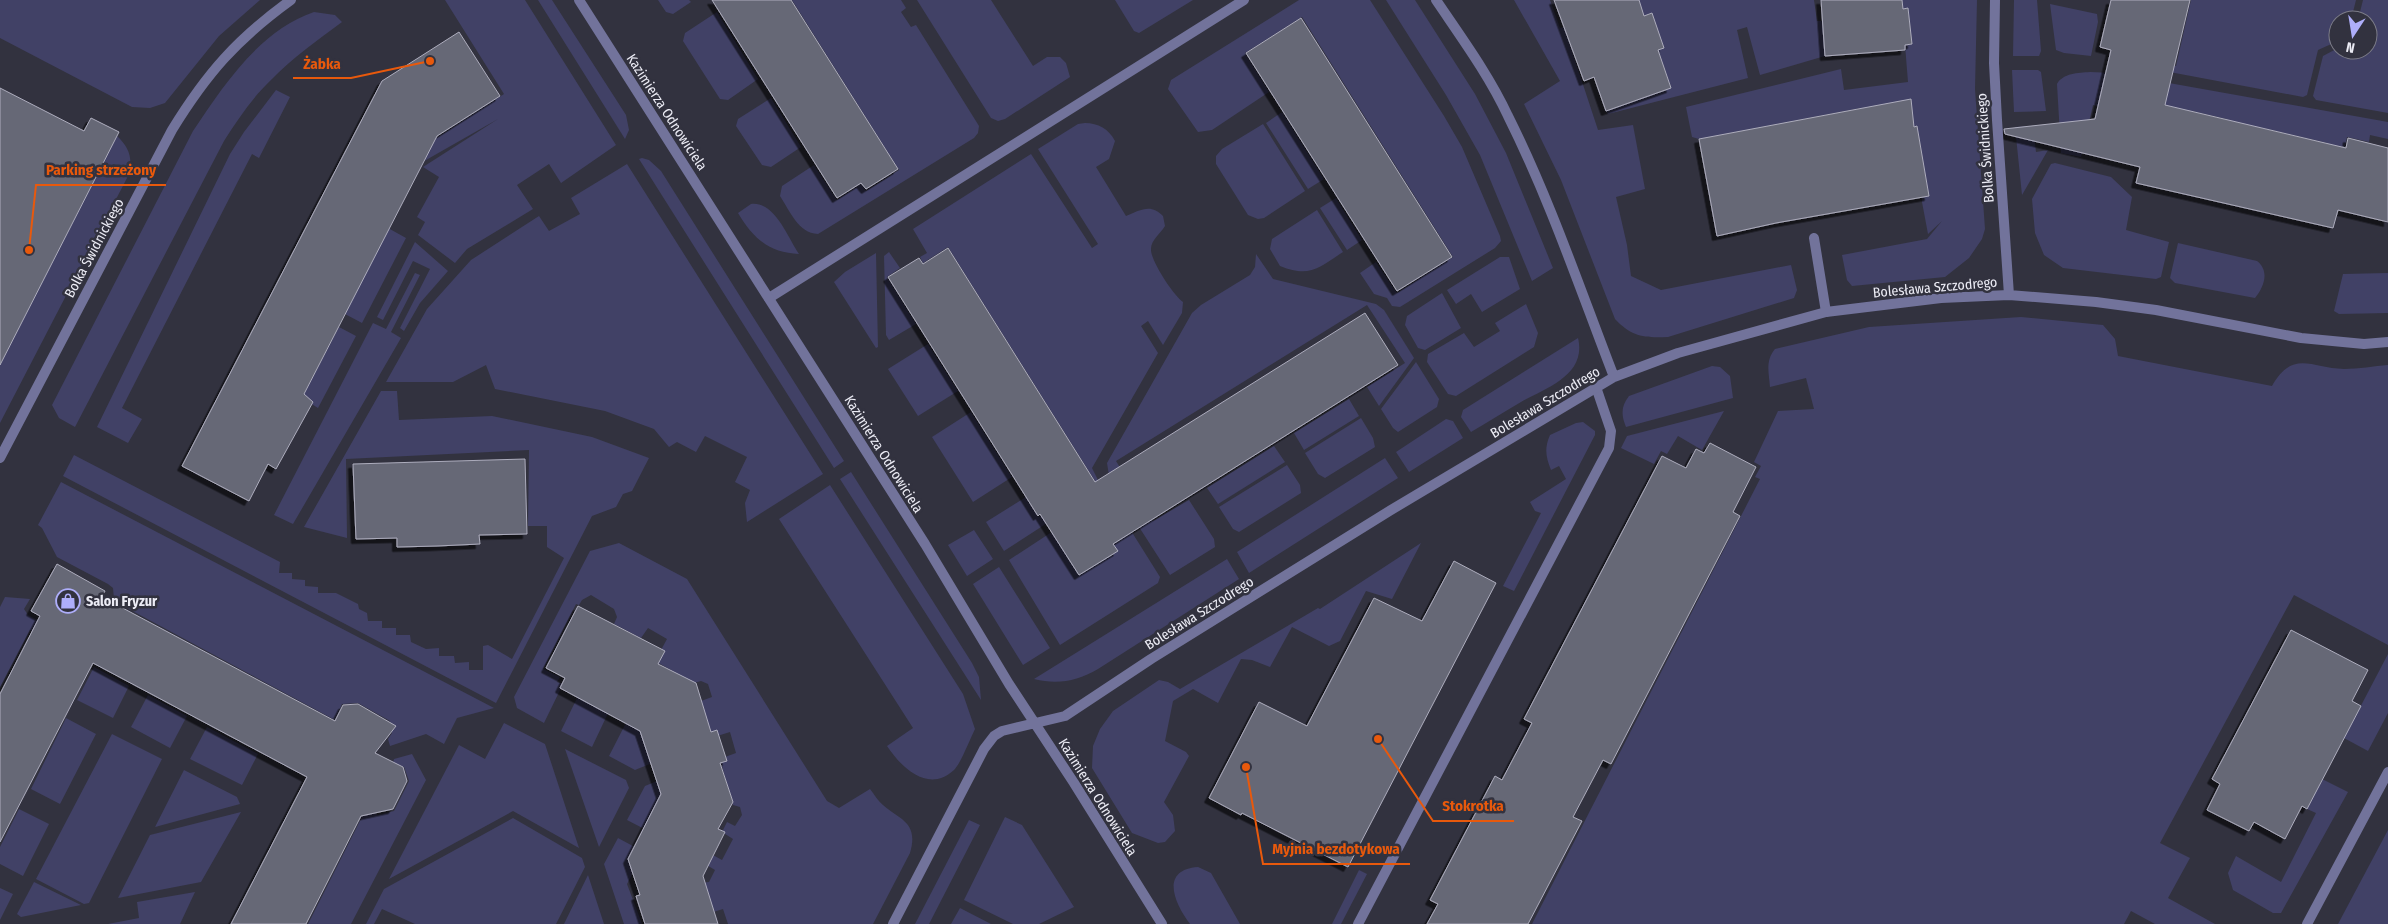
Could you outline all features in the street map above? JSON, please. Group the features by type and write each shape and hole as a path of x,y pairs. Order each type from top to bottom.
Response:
{"street":[{"name":"Bolka Świdnickiego","path":"0,458 172,130 188,104 222,58 254,28 291,0"},
{"name":"Kazimierza Odnowiciela","path":"579,0 770,298 925,544 1034,723 1162,924"},
{"path":"770,298 1244,0"},
{"path":"1436,0 1463,39 1508,115 1546,201 1614,377"},
{"name":"Bolka Świdnickiego","path":"1995,0 1996,111 2009,295"},
{"path":"1814,238 1826,312"},
{"name":"Bolesława Szczodrego","path":"893,924 984,749 994,736 1002,731 1066,716 1151,659 1383,515 1614,377 1687,351 1826,312 1941,298 2009,295 2096,302 2156,310 2317,340 2364,344 2388,342"},
{"path":"1358,924 1609,448 1611,431 1596,387"},
{"path":"2307,924 2388,772"}],"shaded area":[{"path":"0,0 260,0 219,36 165,103 150,108 132,107 0,38"},
{"path":"445,0 525,0 616,145 561,183 549,164 517,185 533,209 467,249 455,263 418,235 425,222 417,217 439,177 423,167 498,119 419,164 407,157 504,94"},
{"path":"538,0 552,0 626,115 629,130 625,139"},
{"path":"658,0 689,0 691,2 673,14 666,12"},
{"path":"792,0 901,0 906,8 901,12 911,27 916,25 979,126 978,133 974,138 818,234 805,230 795,220 780,196 782,186 814,165 837,200 861,184 866,191 899,170"},
{"path":"917,0 991,0 1033,66 1047,57 1060,57 1066,63 1070,77 1005,119 998,121 991,118"},
{"path":"1115,0 1193,0 1139,33 1134,31"},
{"path":"1299,0 1370,0 1462,147 1500,236 1501,241 1495,248 1400,307 1392,306 1387,298 1374,294 1360,273 1376,262 1397,293 1453,257 1302,17 1245,53 1269,92 1212,130 1198,132 1168,89 1171,80"},
{"path":"1386,0 1415,0 1475,94 1506,153 1553,268 1532,281 1480,155 1446,95"},
{"path":"1514,0 1550,0 1560,28 1564,27 1598,130 1633,125 1645,189 1616,197 1627,245 1631,276 1661,290 1791,265 1797,290 1794,298 1668,337 1652,337 1633,333 1615,319 1561,180 1524,104 1560,81"},
{"path":"1639,0 1814,0 1817,21 1823,21 1825,56 1760,75 1747,27 1737,30 1748,78 1608,114 1606,111 1671,87 1658,50 1664,48 1652,13 1644,16"},
{"path":"1902,0 1977,0 1975,89 1985,229 1982,239 1969,258 1945,277 1852,286 1847,280 1842,255 1927,239 1942,221 1928,234 1922,197 1929,196 1917,126 1865,135 1861,108 1699,139 1692,137 1686,107 1841,69 1844,90 1908,82 1905,45 1912,44 1908,8 1903,9"},
{"path":"2014,0 2037,0 2041,51 2039,56 2013,56"},
{"path":"2191,0 2356,0 2354,10 2328,10 2328,46 2318,50 2307,95 2303,97 2159,70 2161,62 2176,66"},
{"path":"2363,0 2388,0 2388,113 2316,100 2313,96 2323,56 2328,53 2328,60 2378,60 2378,10 2360,10"},
{"path":"2050,4 2097,14 2098,22 2091,56 2064,53 2056,50"},
{"path":"314,12 335,15 342,22 305,49 279,72 240,117 224,141 75,427 59,418 52,405 193,131 244,61 277,32 295,20"},
{"path":"717,12 758,79 728,100 720,99 683,41 685,33"},
{"path":"2012,70 2038,70 2041,72 2046,111 2014,112"},
{"path":"2090,72 2113,73 2388,122 2388,139 2370,135 2369,142 2347,137 2343,155 2325,151 2327,143 2267,129 2225,126 2226,119 2192,111 2191,118 2160,120 2093,105 2081,157 2061,153 2057,84 2067,76"},
{"path":"276,90 290,97 259,158 252,154 122,408 142,419 128,443 97,427 230,154"},
{"path":"771,98 801,147 771,167 762,165 736,126 738,119"},
{"path":"1282,112 1324,179 1308,189 1266,123"},
{"path":"1085,123 1103,128 1110,133 1115,141 1109,159 1096,167 1126,216 1141,210 1150,209 1159,212 1163,216 1165,226 1152,243 1151,249 1154,261 1163,277 1183,302 1182,313 1163,345 1148,321 1141,326 1158,353 1092,468 1099,482 1092,494 1004,551 986,522 1026,497 1038,517 1095,481 948,247 923,263 920,257 927,253 913,229 1031,154 1092,248 1098,244 1038,149 1078,124"},
{"path":"1263,124 1305,191 1264,218 1258,219 1248,215 1216,164 1216,156 1222,149"},
{"path":"2033,126 2036,152 2048,150 2022,195 2015,127"},
{"path":"117,136 125,145 130,155 127,178 0,423 0,365"},
{"path":"639,159 649,160 661,171 844,461 834,468"},
{"path":"2055,163 2111,177 2132,197 2126,230 2169,242 2161,277 2156,279 2063,268 2044,255 2035,233 2032,199 2051,164"},
{"path":"627,164 823,474 747,522 745,503 750,490 735,482 747,457 705,436 696,452 677,442 669,447 654,429 605,411 495,389 486,365 453,382 386,382 427,309 471,260 539,216 549,231 580,214 571,198"},
{"path":"1336,198 1362,240 1347,250 1320,208"},
{"path":"751,204 767,208 774,214 799,254 779,251 756,237 738,213"},
{"path":"1317,210 1343,252 1313,270 1290,270 1280,266 1270,249 1272,239"},
{"path":"388,228 406,238 362,323 345,314"},
{"path":"415,242 448,271 420,303 404,331 400,328 430,269 413,261 383,320 377,317"},
{"path":"2178,243 2257,261 2261,265 2264,274 2263,284 2258,294 2255,298 2175,283 2170,278"},
{"path":"889,252 900,268 887,277 916,324 889,340 886,335 884,256"},
{"path":"876,253 878,347 876,348 834,282 845,272"},
{"path":"1256,254 1273,279 1376,304 1384,310 1414,358 1379,406 1367,387 1405,363 1367,305 1116,461 1153,521 1189,500 1214,539 1215,547 1170,575 1110,482 1107,463 1192,313 1201,305 1250,275 1255,267"},
{"path":"1500,257 1509,257 1520,289 1482,312 1471,294 1456,304 1447,290"},
{"path":"415,273 420,275 391,332 401,338 293,524 274,515 373,323 386,329"},
{"path":"2388,273 2388,313 2339,314 2334,311 2343,274"},
{"path":"1442,293 1461,328 1425,350 1418,348 1405,325 1407,316"},
{"path":"1526,304 1538,333 1534,347 1456,396 1448,394 1427,362 1428,354 1464,333 1474,347 1500,331 1495,323"},
{"path":"2021,317 2103,325 2115,339 2118,356 2272,386 2287,368 2295,364 2304,363 2344,369 2388,365 2388,645 2294,595 2160,843 2190,858 2168,898 2215,924 2155,924 2131,911 2124,924 1532,924 1760,479 1755,477 1761,466 1754,462 1778,411 1814,409 1806,378 1770,387 1769,363 1775,349 1869,327"},
{"path":"339,327 356,336 318,408 302,398"},
{"path":"1578,338 1579,351 1576,362 1571,371 1562,379 1471,432 1461,417 1463,410"},
{"path":"928,344 958,391 918,416 888,369"},
{"path":"1416,362 1439,399 1437,407 1398,432 1393,428 1381,409"},
{"path":"1712,366 1720,367 1730,376 1733,398 1626,427 1623,411 1624,403 1629,396"},
{"path":"381,391 397,391 399,420 492,416 592,437 649,458 632,491 623,494 616,507 592,516 496,703 63,476 74,455 280,562 279,573 292,573 292,579 305,580 305,586 318,587 318,593 336,593 358,604 359,609 367,613 368,621 382,621 382,628 396,628 396,635 410,635 411,642 426,649 439,648 439,656 454,656 455,663 469,662 469,670 483,670 483,646 488,645 512,659 564,558 547,547 547,526 528,526 529,450 346,459 347,538 304,527"},
{"path":"1349,399 1359,416 1304,450 1294,433"},
{"path":"1724,411 1702,450 1678,436 1667,454 1661,451 1654,464 1621,448 1627,436"},
{"path":"971,412 1012,477 973,502 932,437"},
{"path":"1361,418 1373,438 1375,447 1325,478 1318,474 1305,453"},
{"path":"1446,419 1453,421 1463,438 1409,472 1396,452"},
{"path":"1583,422 1595,431 1595,435 1514,591 1503,586 1541,513 1535,511 1530,502 1566,479 1559,466 1551,470 1549,465 1546,449 1550,435 1576,423"},
{"path":"1274,446 1285,462 1218,504 1207,488"},
{"path":"1385,458 1398,478 1249,573 1237,552"},
{"path":"1287,465 1300,485 1301,493 1239,532 1233,529 1219,507"},
{"path":"851,472 972,663 979,677 981,700 840,479"},
{"path":"61,482 494,708 457,718 444,744 426,734 390,746 388,739 392,733 390,721 358,703 342,704 335,720 125,607 122,608 92,663 30,630 0,687 0,607 5,597 30,599 24,609 28,615 88,647 114,599 113,588 108,584 57,557 42,528 38,525"},
{"path":"830,485 963,694 975,729 957,767 944,777 935,779 916,775 900,762 887,746 913,728 779,519"},
{"path":"1102,499 1113,502 1160,577 1158,583 1060,645 1009,560"},
{"path":"974,530 993,559 967,576 948,545"},
{"path":"619,543 687,579 827,801 839,808 870,789 881,803 910,828 912,843 910,853 873,924 728,924 723,909 707,914 701,883 709,882 715,870 705,864 711,854 722,860 733,839 722,832 727,822 735,826 742,815 740,807 733,805 721,763 725,757 736,753 730,732 714,737 709,735 701,701 712,697 708,684 701,681 694,683 655,661 667,639 648,628 641,638 614,624 617,617 614,609 591,595 582,600 579,605 576,604 543,669 560,677 557,682 563,684 544,723 517,708 514,697 590,551"},
{"path":"1421,543 1392,599 1366,591 1340,641 1329,646 1292,627 1270,667 1252,660 1241,659 1218,703 1193,689 1173,701 1165,741 1186,752 1189,756 1164,802 1173,815 1175,831 1165,842 1158,843 1132,833 1092,768 1093,746 1100,729 1113,711 1159,680 1168,682 1180,689 1318,608 1320,609"},
{"path":"1227,559 1239,579 1098,669 1067,681 1051,682 1034,679"},
{"path":"999,567 1050,648 1023,665 973,584"},
{"path":"2388,654 2388,713 2368,751 2344,738"},
{"path":"94,667 129,686 113,718 77,700"},
{"path":"579,694 610,709 592,747 561,731"},
{"path":"148,695 187,716 170,748 131,727"},
{"path":"66,718 96,734 60,804 31,789"},
{"path":"628,719 648,729 657,761 635,770 609,756"},
{"path":"504,723 545,744 579,848 513,811 389,879 459,745 485,759"},
{"path":"207,727 258,754 242,785 190,759"},
{"path":"112,734 162,759 89,903 84,904 36,879"},
{"path":"565,749 626,780 629,788 599,847"},
{"path":"412,754 426,780 351,924 308,924 366,809 378,815 394,811 409,781 404,767 393,763 394,759"},
{"path":"184,770 237,797 240,804 155,827"},
{"path":"662,779 669,804 654,834 627,820 645,786"},
{"path":"2322,779 2348,792 2281,913 2273,913 2233,890 2228,873 2236,856 2281,882 2316,813 2307,809"},
{"path":"19,809 49,824 23,876 0,864 0,847"},
{"path":"241,812 201,882 118,898 150,835"},
{"path":"1005,817 1022,825 1074,907 1039,924 1013,924 964,900"},
{"path":"513,818 582,858 585,867 556,924 415,924 382,909 374,924 366,924 384,889"},
{"path":"969,820 980,825 929,924 915,924"},
{"path":"2388,830 2388,924 2338,924"},
{"path":"618,838 644,852 627,884 642,924 624,924 604,864"},
{"path":"1198,867 1211,873 1240,924 1190,924 1184,916 1176,898 1174,881 1178,874 1186,869"},
{"path":"1359,870 1367,874 1341,924 1332,924"},
{"path":"588,875 604,924 564,924"},
{"path":"34,882 81,905 21,917 17,914"},
{"path":"0,888 13,894 0,920"},
{"path":"195,892 180,924 108,924 139,918 137,902"},
{"path":"960,908 991,924 951,924"}],"building":[{"path":"712,0 791,0 898,169 866,189 861,183 837,198"},
{"path":"1554,0 1639,0 1644,16 1652,13 1664,48 1658,50 1671,88 1606,111 1594,77 1584,81"},
{"path":"1821,0 1902,0 1903,9 1908,8 1912,44 1905,45 1905,50 1825,56"},
{"path":"2111,0 2190,0 2165,105 2346,148 2348,138 2388,148 2388,222 2338,210 2333,228 2136,183 2140,167 2005,134 2004,129 2095,119 2111,50 2100,47"},
{"path":"1301,18 1452,257 1397,291 1246,53"},
{"path":"459,32 500,96 437,136 304,394 313,402 276,469 268,464 249,501 182,466 382,81"},
{"path":"0,88 84,131 91,118 119,132 0,365"},
{"path":"1911,99 1914,127 1917,126 1929,196 1776,223 1717,236 1699,139"},
{"path":"948,248 1095,482 1365,313 1398,365 1113,544 1118,551 1079,575 1040,514 1038,516 888,277 919,258 923,264"},
{"path":"1710,443 1756,467 1733,512 1740,516 1611,764 1603,760 1573,817 1582,821 1528,924 1427,924 1438,904 1430,900 1495,776 1502,780 1532,723 1524,719 1662,456 1686,468 1696,449 1704,453"},
{"path":"525,459 527,534 479,535 480,544 437,546 397,547 397,538 356,539 353,464"},
{"path":"1454,561 1496,583 1348,867 1209,798 1259,702 1307,726 1374,598 1422,621"},
{"path":"57,564 105,591 102,597 335,721 343,705 358,704 396,726 375,753 403,767 407,781 393,809 361,816 306,924 231,924 307,777 93,663 0,842 0,694 40,616 31,611"},
{"path":"578,606 665,651 658,664 696,683 711,732 717,730 727,761 720,763 733,802 718,829 725,832 703,876 718,924 645,924 636,896 640,895 628,859 661,794 640,731 560,688 565,678 546,668"},
{"path":"2291,630 2368,670 2352,701 2361,706 2307,809 2302,806 2285,839 2254,822 2249,831 2207,810 2220,784 2212,779"}],"place":[{"name":"Żabka","path":"430,61"},
{"name":"Parking strzeżony","path":"29,250"},
{"name":"Salon Fryzur","path":"68,601"},
{"name":"Stokrotka","path":"1378,739"},
{"name":"Myjnia bezdotykowa","path":"1246,767"}]}
